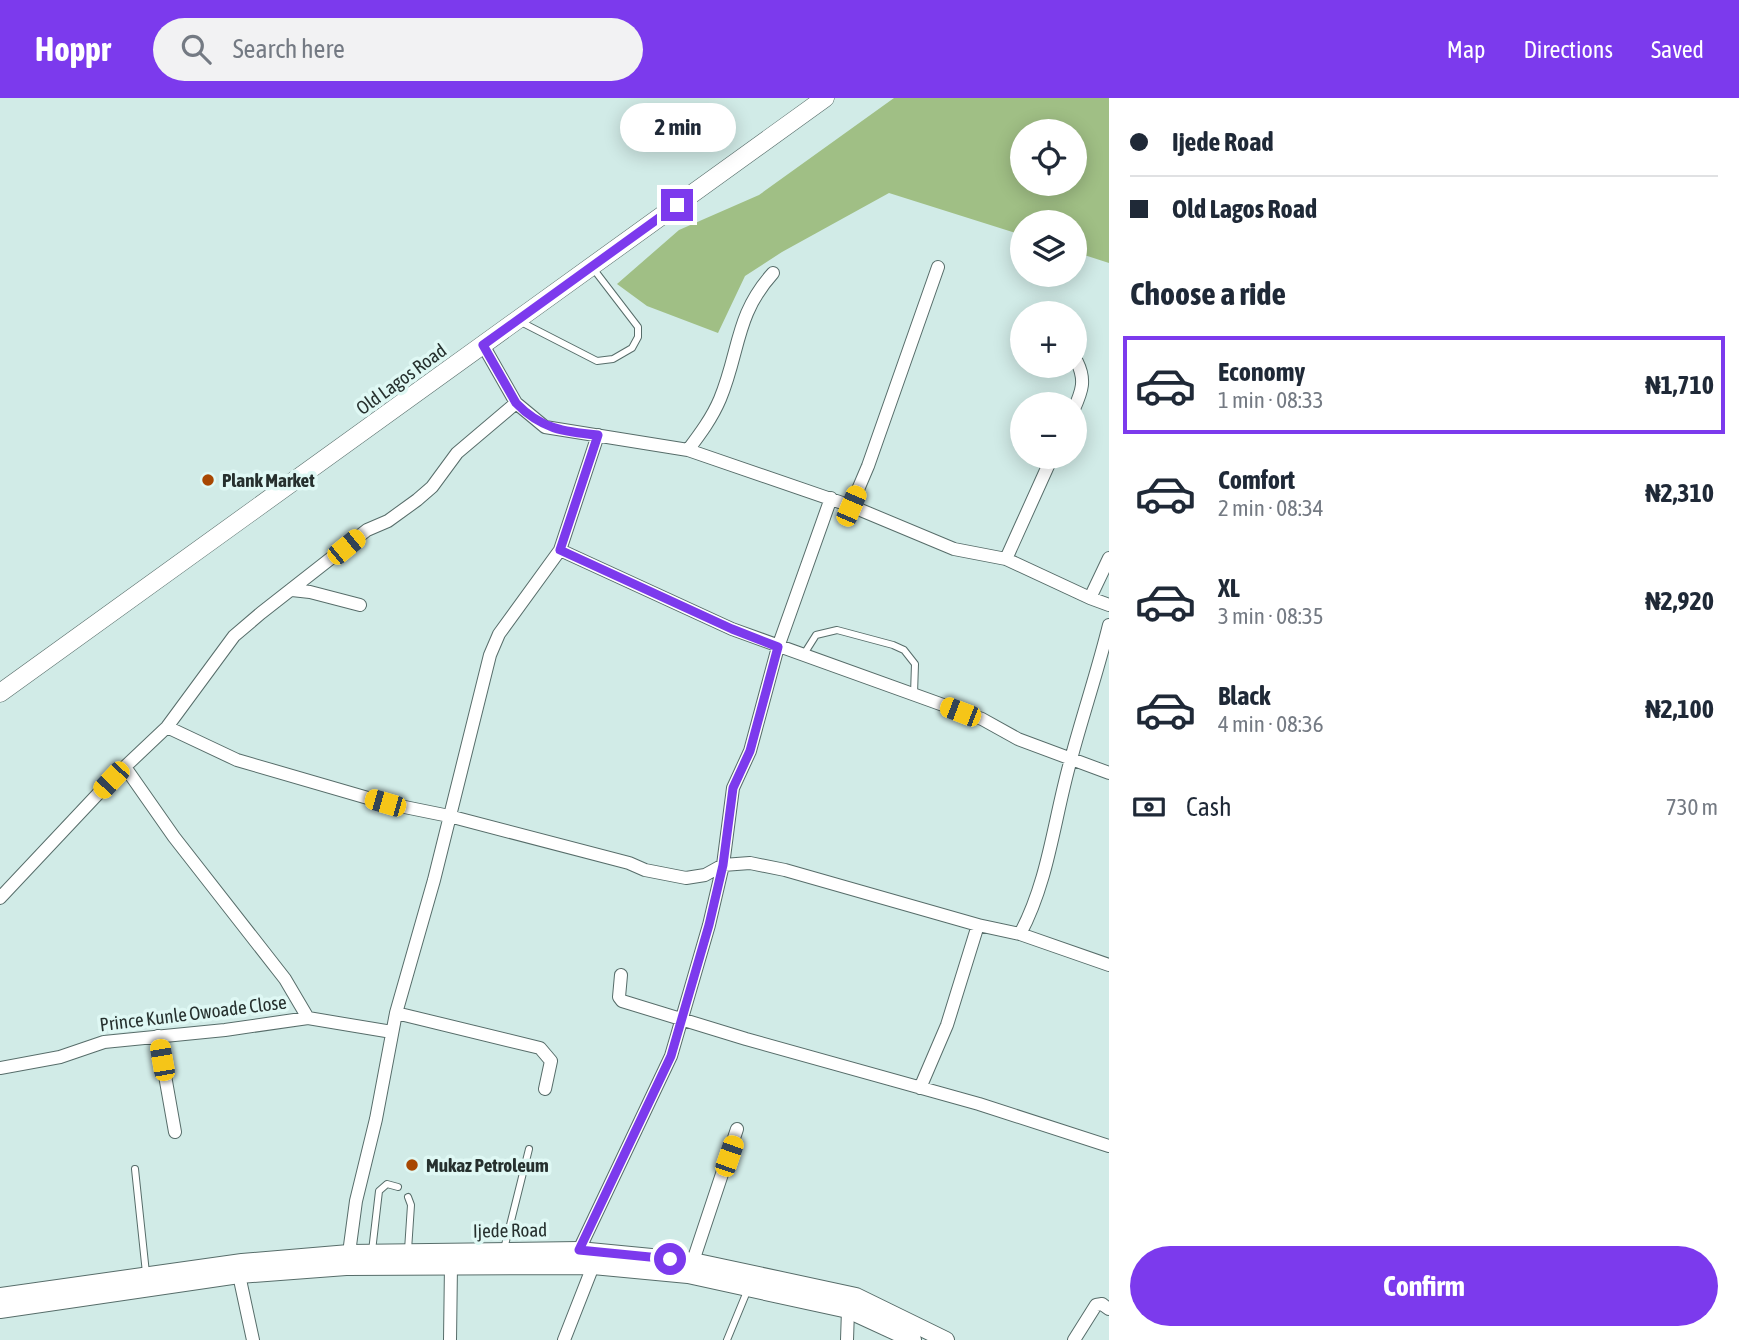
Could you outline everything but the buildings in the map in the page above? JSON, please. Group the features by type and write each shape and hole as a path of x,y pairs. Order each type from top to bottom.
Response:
{"main road":[{"name":"Old Lagos Road","path":"0,693 825,98"},
{"name":"Ijede Road","path":"145,1283 242,1262 349,1253 579,1250 693,1261 856,1296 946,1340"},
{"name":"Ijede Road","path":"145,1283 345,1267 593,1266 688,1275 848,1310 912,1340"},
{"path":"0,1296 145,1283"},
{"path":"0,1310 145,1283"}],"street":[{"path":"851,506 868,466 938,267"},
{"path":"688,450 712,416 721,397 750,305 758,290 773,273"},
{"path":"483,345 516,403 545,426 574,433 688,450 831,498 954,549 1006,559 1109,605"},
{"path":"0,898 125,767 167,727 234,636 367,530 388,521 417,500 432,487 457,453 516,403"},
{"path":"349,1253 356,1200 376,1119 396,1013 490,655 499,634 560,550 598,435"},
{"path":"1006,559 1047,469"},
{"path":"579,1250 671,1056 723,865 733,788 750,751 778,647 831,498"},
{"path":"560,550 732,629 982,719 1018,739 1109,773"},
{"path":"1090,598 1109,558"},
{"path":"292,590 360,605"},
{"path":"1020,934 1033,909 1044,877 1071,759 1109,625"},
{"path":"167,727 237,760 385,803 449,816 671,876 686,878 705,875 723,865 750,863 786,870 978,925 1020,934 1109,965"},
{"path":"125,767 174,837 285,979 308,1018"},
{"path":"920,1088 947,1025 978,925"},
{"path":"621,975 621,1001 979,1104 1109,1146"},
{"path":"396,1013 540,1048 551,1061 545,1088"},
{"name":"Prince Kunle Owoade Close","path":"0,1068 60,1057 104,1042 308,1018 392,1032"},
{"path":"158,1036 175,1132"},
{"path":"693,1261 737,1129"},
{"path":"450,1340 451,1265"},
{"path":"564,1340 593,1266"},
{"path":"239,1275 253,1340"},
{"path":"1074,1340 1096,1305 1102,1304 1109,1309"},
{"path":"847,1340 848,1310"}],"lane":[{"path":"517,321 597,361 613,359 632,348 638,337 638,327 592,267"},
{"path":"804,654 816,635 837,629 893,645 904,650 915,664 914,694"},
{"path":"503,1251 529,1149"},
{"path":"135,1169 145,1283"},
{"path":"372,1253 379,1191 387,1184 398,1187"},
{"path":"407,1252 411,1205 408,1197"},
{"path":"726,1340 748,1287"}],"green space":[{"path":"894,98 1109,98 1109,263 1087,256 1087,210 1010,210 1010,231 889,193 782,252 745,276 718,333 647,306 617,284 679,230 759,195"}],"place":[{"name":"Plank Market","path":"208,480"},
{"name":"Mukaz Petroleum","path":"412,1165"}],"route":[{"path":"670,1259 579,1250 671,1056 709,925 723,865 733,788 750,751 778,647 732,629 560,550 598,435 545,426 522,410 483,345 677,205"}]}
